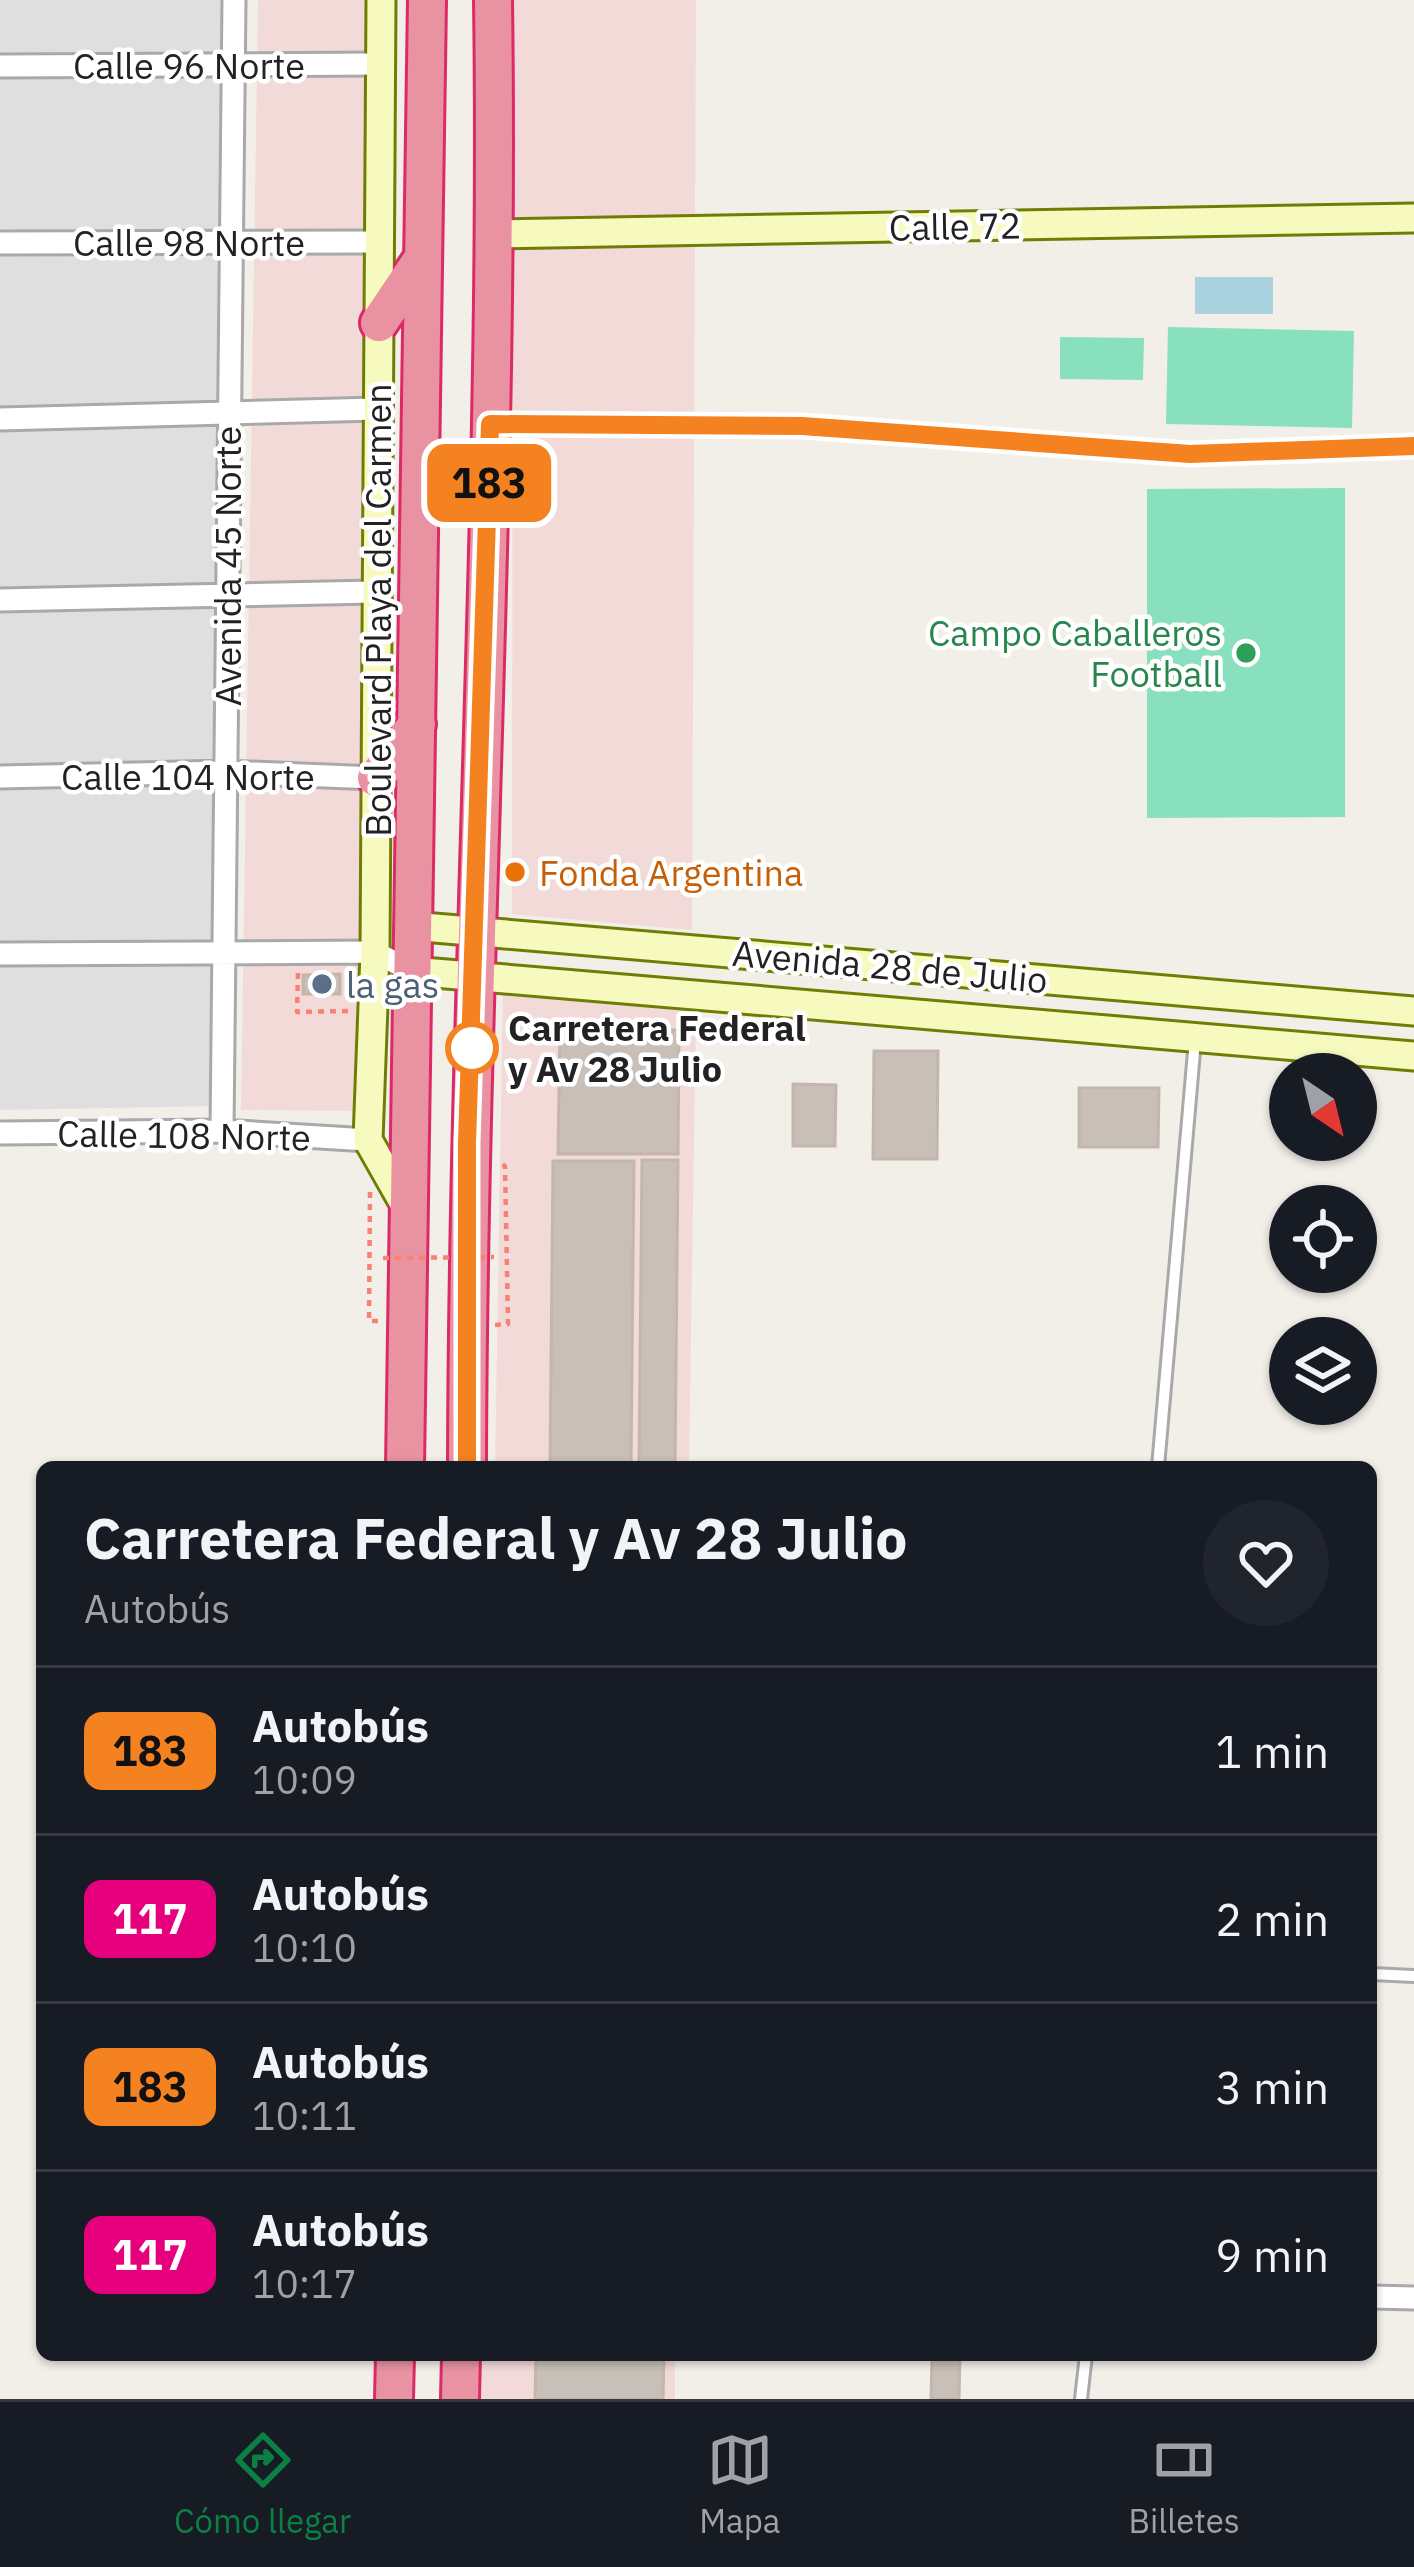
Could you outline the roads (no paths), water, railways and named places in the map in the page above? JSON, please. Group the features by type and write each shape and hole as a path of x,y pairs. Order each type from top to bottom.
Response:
{"highway":[{"path":"405,1461 427,0"},
{"path":"467,1461 467,1143 476,974 496,234 493,0"},
{"path":"380,322 422,259"},
{"path":"376,778 417,724"},
{"path":"394,2399 395,2361"},
{"path":"460,2399 461,2361"}],"main road":[{"name":"Boulevard Playa del Carmen","path":"381,0 375,952 368,1140 407,1209"},
{"name":"Calle 72","path":"496,234 1414,218"},
{"name":"Avenida 28 de Julio","path":"411,926 1414,1011"},
{"name":"Avenida 28 de Julio","path":"411,971 1414,1056"},
{"path":"1363,1052 1352,1028 1366,1007"}],"street":[{"name":"Avenida 45 Norte","path":"222,1131 234,0"},
{"name":"Calle 96 Norte","path":"0,66 378,64"},
{"name":"Calle 98 Norte","path":"0,243 377,242"},
{"path":"0,418 376,410"},
{"path":"0,600 374,592"},
{"name":"Calle 104 Norte","path":"0,777 226,772 376,778"},
{"path":"375,952 411,926"},
{"path":"0,954 375,952 411,971"},
{"name":"Calle 108 Norte","path":"0,1133 222,1131 368,1140"},
{"path":"1377,2297 1414,2298"}],"lane":[{"path":"490,424 802,426 1190,454 1414,446"},
{"path":"1159,1461 1196,1036"},
{"path":"1377,1974 1414,1976"},
{"path":"1082,2399 1085,2361"}],"water":[{"path":"1195,277 1273,277 1273,314 1195,314"}],"place":[{"name":"Campo Caballeros Football","path":"1246,653"},
{"name":"Fonda Argentina","path":"515,872"},
{"name":"la gas","path":"322,984"},
{"name":"Carretera Federal y Av 28 Julio","path":"472,1048"}]}
